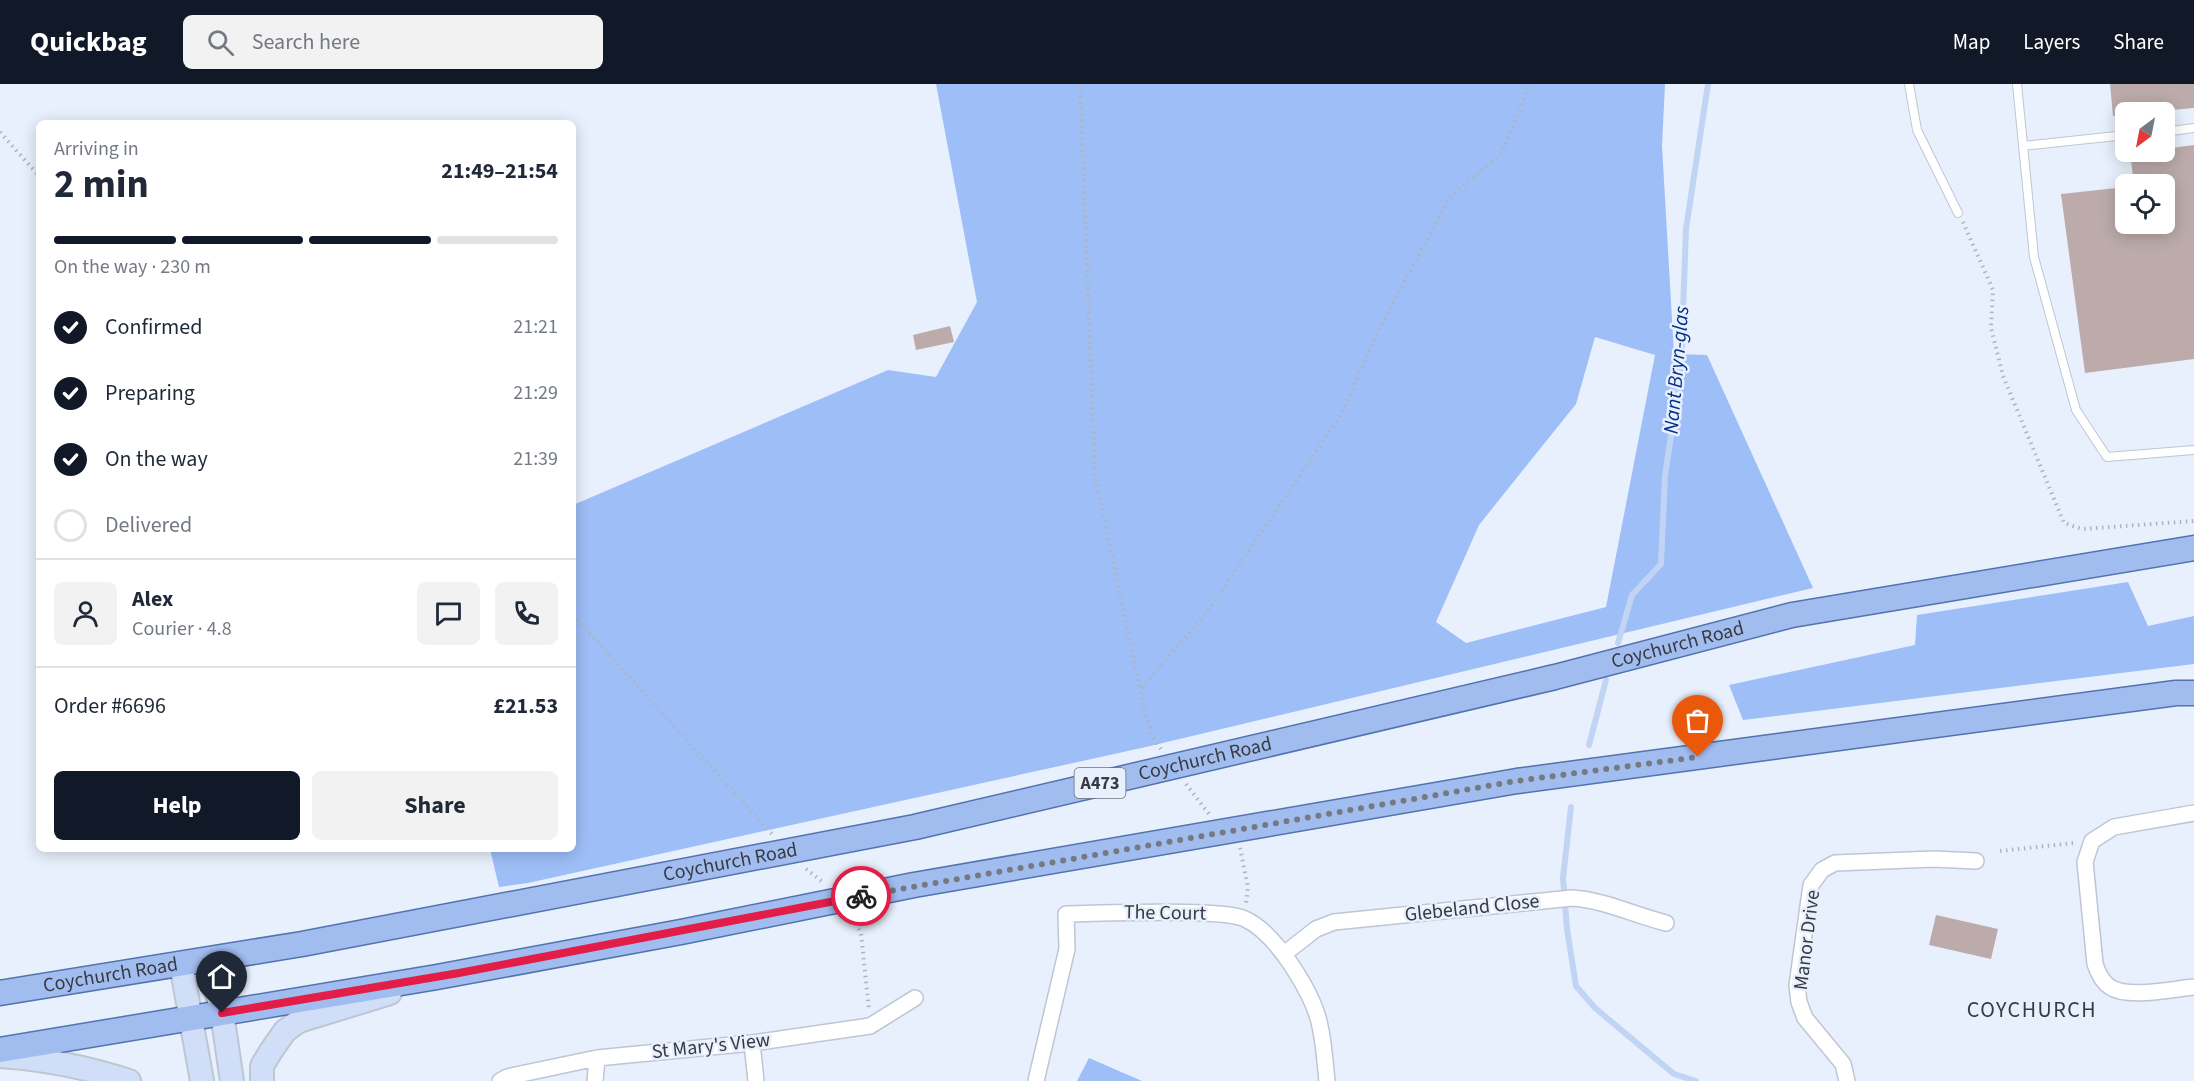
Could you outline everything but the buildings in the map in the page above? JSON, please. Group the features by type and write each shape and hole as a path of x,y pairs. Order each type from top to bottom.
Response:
{"main road":[{"name":"Coychurch Road","path":"0,993 302,944 915,826 1555,676 1792,615 2194,548"},
{"path":"0,1050 437,977 844,899 1516,781 2164,694 2194,693"}],"street":[{"path":"2194,813 2114,827 2092,841 2085,862 2095,964 2100,977 2110,987 2125,993 2194,987"},
{"name":"Manor Drive","path":"1848,1081 1843,1064 1805,1018 1799,1002 1797,985 1812,885 1822,870 1835,863 1934,859 1976,861"},
{"name":"Glebeland Close","path":"1284,954 1316,929 1334,922 1572,898 1593,899 1641,917 1666,922"},
{"name":"The Court","path":"1036,1081 1067,949 1066,914 1162,911 1215,914 1245,919 1262,931 1284,954 1313,1001 1320,1026 1327,1081"},
{"path":"209,959 222,1013 232,1081"},
{"path":"181,964 202,1081"},
{"path":"262,1081 262,1066 271,1051 285,1031 299,1021 437,977"},
{"name":"St Mary's View","path":"500,1081 507,1077 597,1058 752,1043 870,1026 915,998"},
{"path":"752,1043 756,1081"},
{"path":"0,1056 38,1059 97,1070 129,1081"},
{"path":"595,1081 597,1058"}],"lane":[{"path":"1909,84 1917,130 1958,213"},
{"path":"2017,84 2034,256 2076,410 2107,457 2194,450"},
{"path":"2175,131 2194,129"},
{"path":"2023,146 2115,136"}],"path":[{"path":"1080,84 1095,475 1140,690 1152,736 1223,832 1240,847 1248,887 1245,919"},
{"path":"1140,690 1208,611 1342,413 1377,333 1450,196 1502,153 1530,84"},
{"path":"0,132 36,173"},
{"path":"1958,213 1993,290 1990,328 2003,376 2064,523 2082,529 2194,521"},
{"path":"576,618 768,827 784,852 844,899 861,933 870,1026"},
{"path":"2000,851 2075,843"}],"shaded area":[{"path":"936,84 1665,84 1662,146 1674,354 1707,355 1813,588 1146,747 528,883 499,887 491,852 576,852 576,504 888,370 936,377 977,302","holes":["1595,337 1655,355 1606,607 1466,643 1436,622 1479,525 1576,404"]},
{"path":"2128,582 2148,626 2194,616 2194,664 1743,720 1729,685 1915,645 1917,615"},
{"path":"1089,1058 1142,1081 1077,1081"}],"waterway":[{"name":"Nant Bryn-glas","path":"1618,643 1632,595 1661,564 1665,476 1681,367 1686,229 1708,84"},
{"name":"Nant Bryn-glas","path":"1589,745 1606,680"},
{"name":"Nant Bryn-glas","path":"1571,807 1563,878 1567,929 1576,986 1595,1008 1674,1074 1696,1081"}],"way so far":[{"path":"861,896 1516,781 1698,757"}],"district":[{"name":"COYCHURCH","path":"2032,1010"}],"route":[{"path":"222,1013 459,973 861,896"}]}
